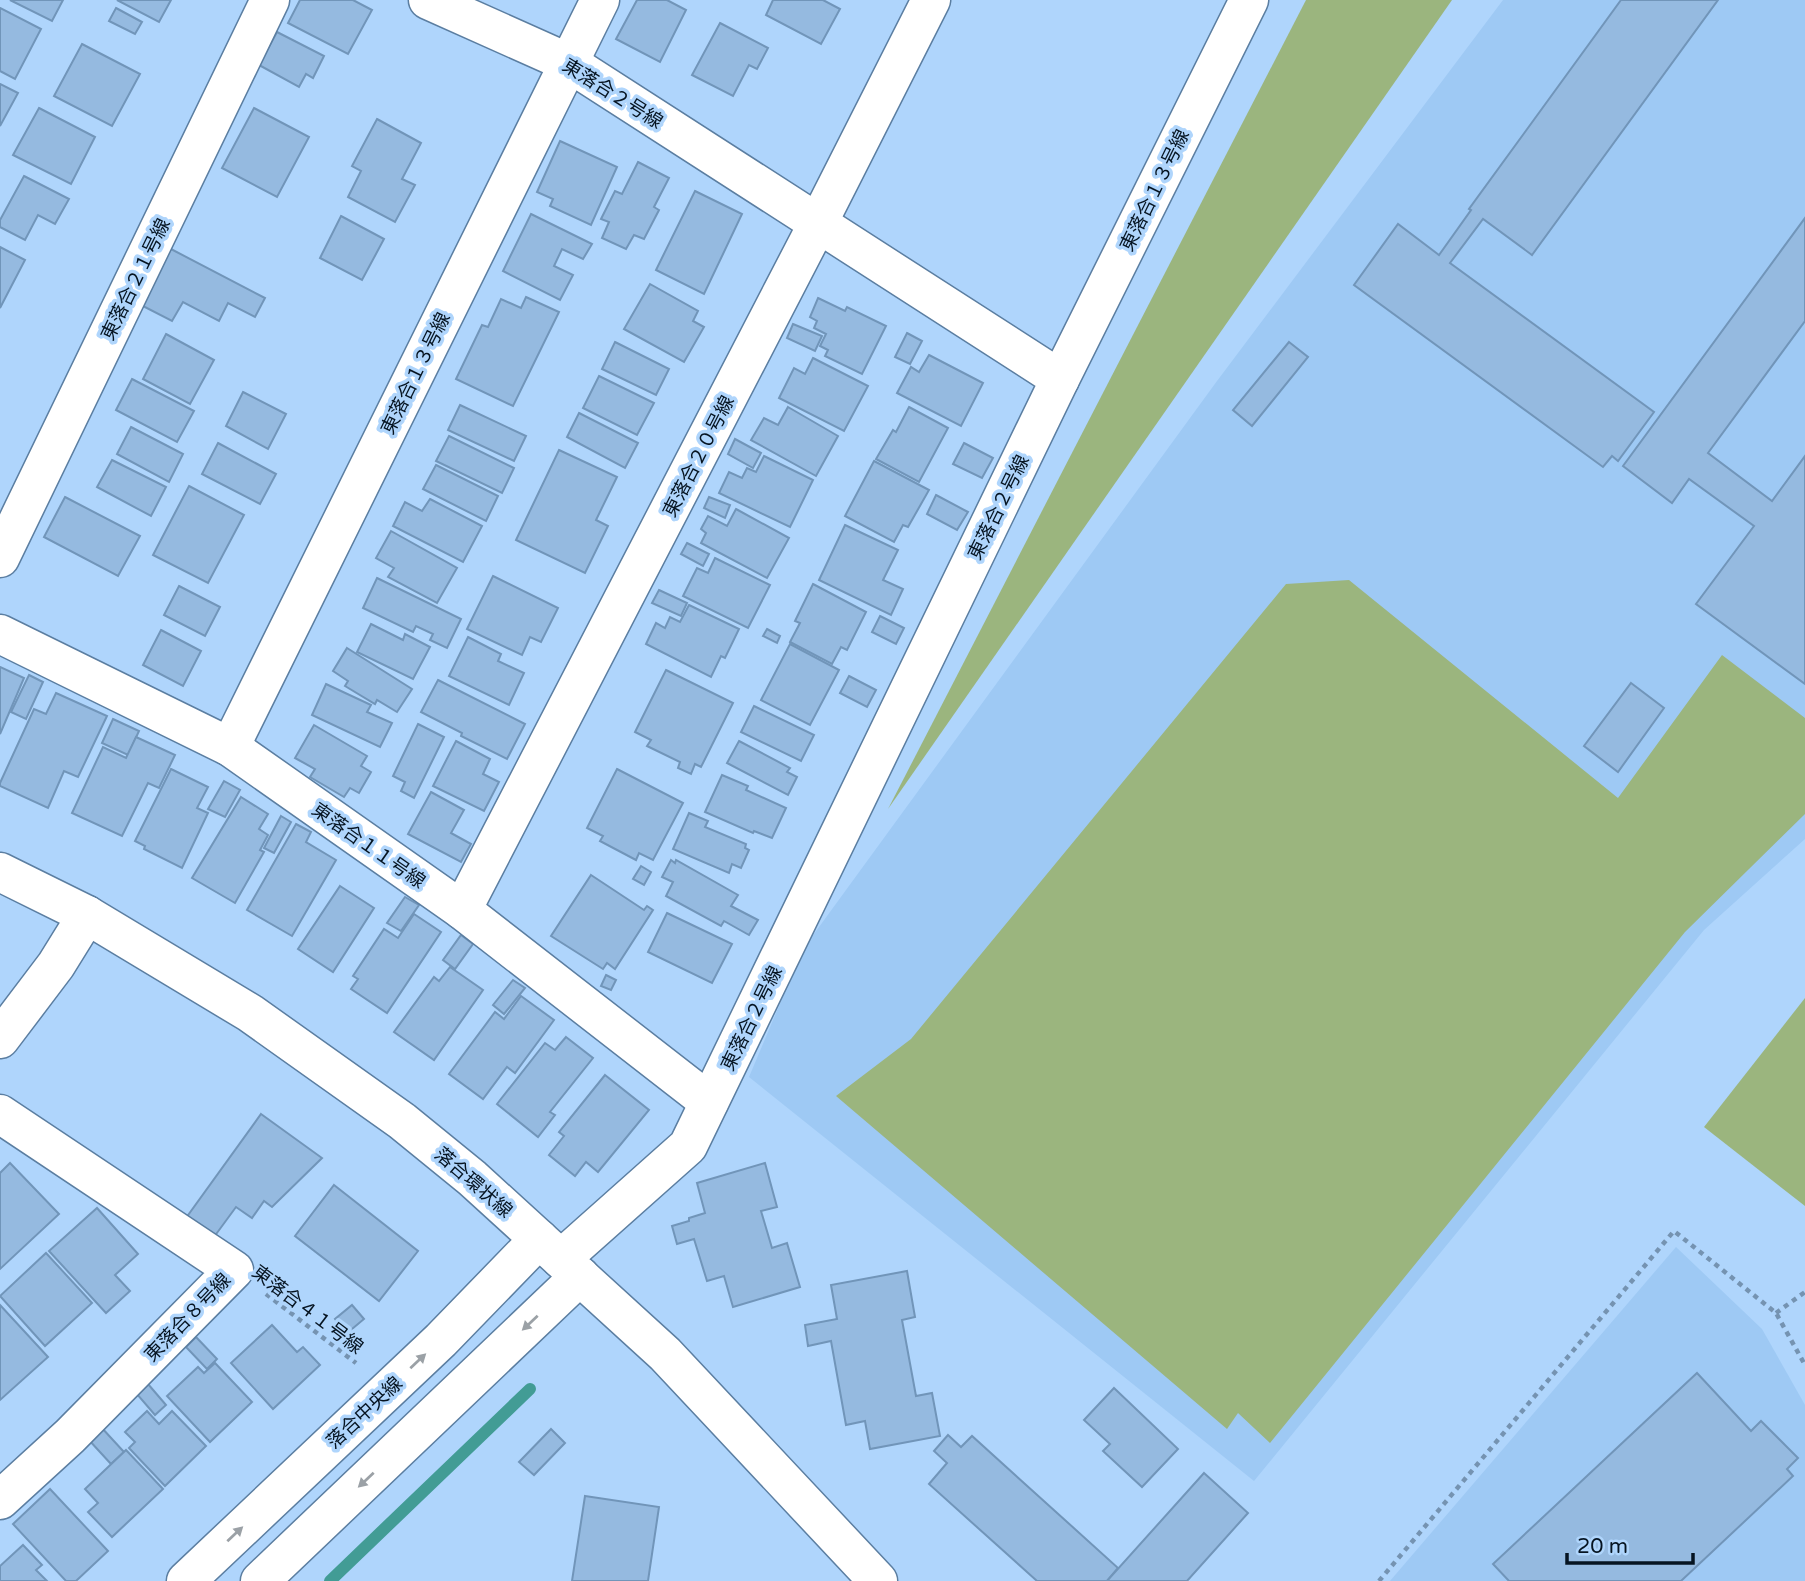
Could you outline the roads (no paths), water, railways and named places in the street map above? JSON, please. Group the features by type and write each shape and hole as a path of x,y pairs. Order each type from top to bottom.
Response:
{"street":[{"name":"東落合２１号線","path":"0,558 270,0"},
{"name":"東落合２号線","path":"428,0 569,63 1059,379 688,1146 560,1258"},
{"name":"東落合１３号線","path":"230,747 600,0"},
{"name":"東落合２０号線","path":"462,910 931,0"},
{"name":"東落合１３号線","path":"1059,379 1249,0"},
{"name":"東落合１１号線","path":"0,634 230,747 462,910 709,1102"},
{"name":"落合環状線","path":"0,872 87,915 250,1013 402,1121 472,1178 665,1354 878,1581"},
{"path":"0,1039 56,965 87,915"},
{"name":"東落合８号線","path":"0,1114 234,1270 70,1436 0,1500"},
{"path":"260,1581 560,1258"},
{"name":"落合中央線","path":"186,1581 441,1340 560,1258"}],"waterway":[{"path":"330,1581 530,1389"}]}
